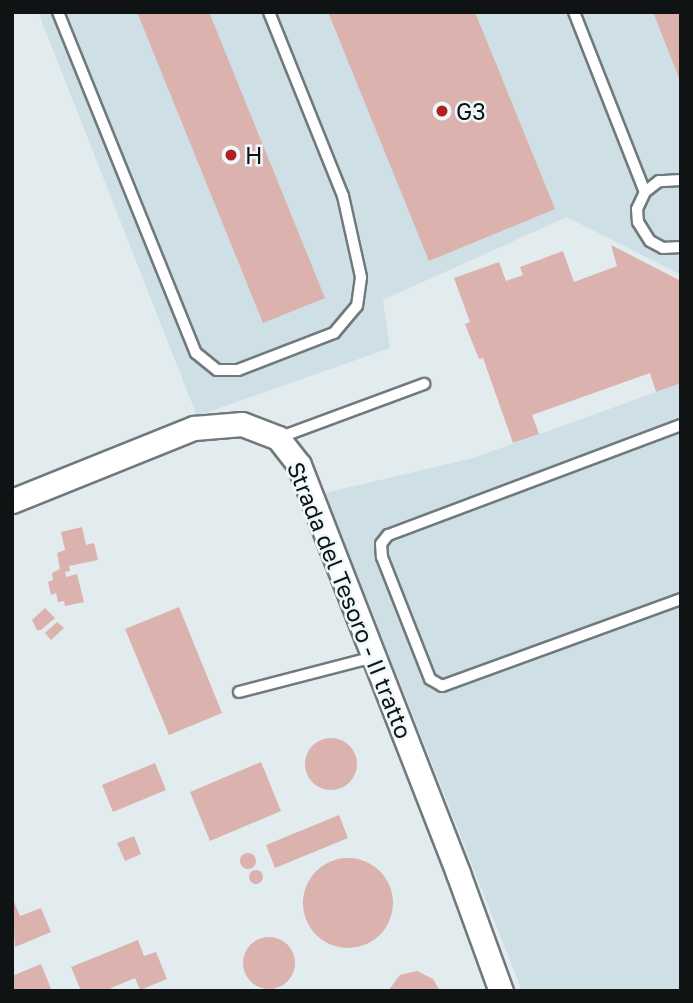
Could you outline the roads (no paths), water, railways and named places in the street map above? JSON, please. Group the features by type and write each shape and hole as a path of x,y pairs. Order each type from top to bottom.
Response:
{"street":[{"name":"Strada del Tesoro - II tratto","path":"12,501 194,428 242,424 278,438 299,465 500,991"}],"lane":[{"path":"58,12 196,353 217,370 238,370 334,332 357,306 361,277 343,196 269,12"},
{"path":"574,12 645,192"},
{"path":"680,249 663,247 650,241 642,232 637,209 645,192 659,181 681,180"},
{"path":"278,438 424,384"},
{"path":"681,425 388,535 381,544 382,557 430,679 443,686 681,599"},
{"path":"239,692 374,657"}],"place":[{"name":"G3","path":"442,111"},
{"name":"H","path":"231,155"}]}
